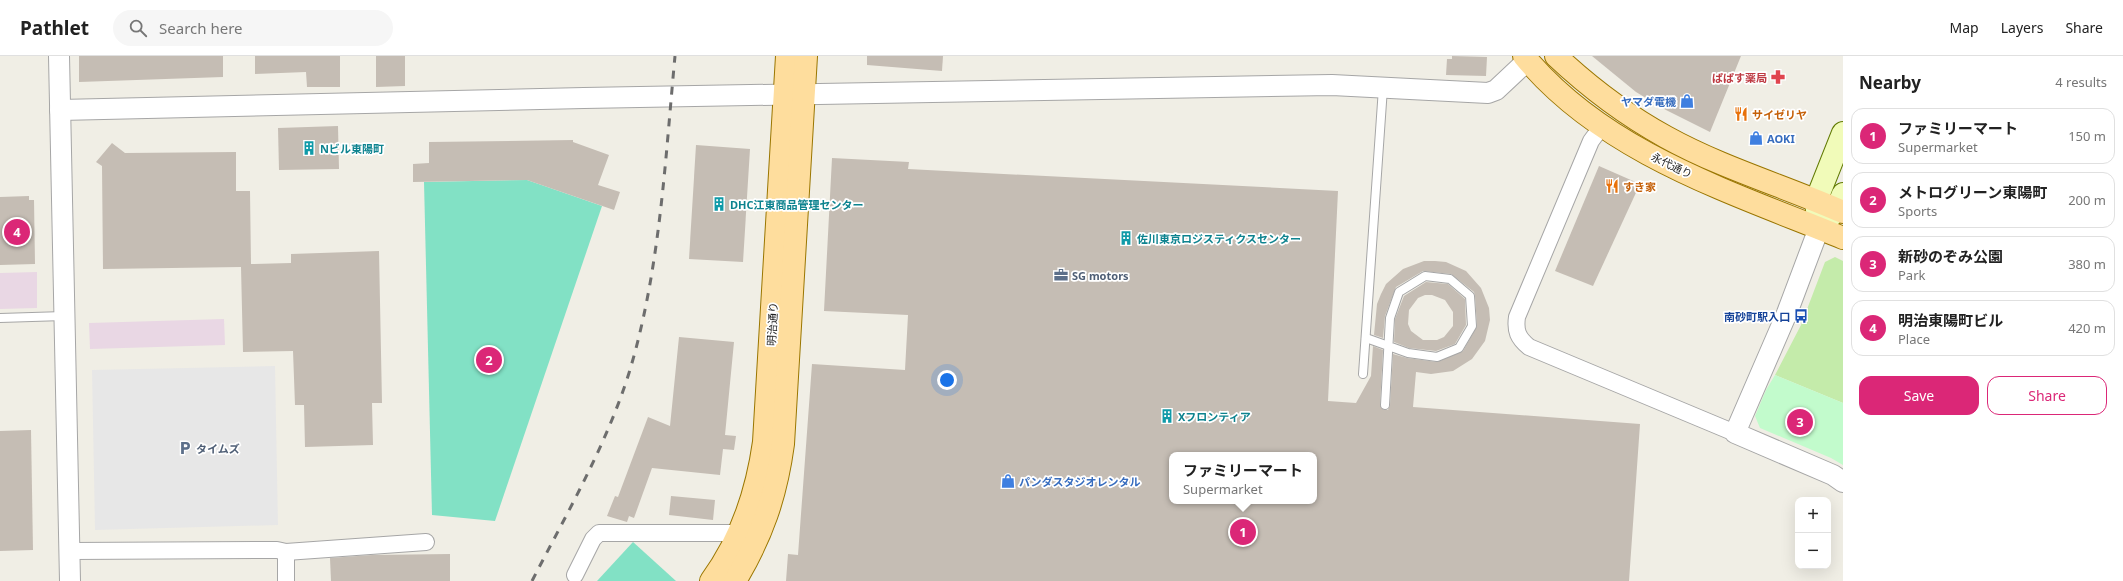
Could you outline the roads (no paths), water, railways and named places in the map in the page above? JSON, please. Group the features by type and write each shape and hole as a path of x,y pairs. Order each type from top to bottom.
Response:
{"main road":[{"name":"明治通り","path":"735,581 758,539 768,513 782,456 786,405 794,94 787,56"},
{"name":"明治通り","path":"711,581 739,533 756,485 764,442 794,94 806,56"},
{"name":"永代通り","path":"1556,56 1598,93 1668,138 1734,168 1816,201 1841,205"},
{"name":"永代通り","path":"1526,58 1551,85 1602,126 1632,145 1698,178 1843,238"},
{"path":"1819,228 1816,201 1843,133"},
{"path":"1819,228 1841,205"}],"street":[{"path":"59,56 70,581"},
{"path":"60,110 794,94 1332,85 1488,93 1496,90 1526,58"},
{"path":"1602,126 1591,141 1518,317 1516,327 1518,335 1529,347 1735,432 1833,475 1843,482"},
{"path":"1735,432 1787,313 1819,228"},
{"path":"575,575 593,539 599,533 739,533"},
{"path":"70,551 277,550 286,552 426,542"},
{"path":"286,552 286,581"}],"lane":[{"path":"1363,374 1383,87"},
{"path":"1366,338 1373,341 1387,346 1394,348 1401,350 1408,353 1437,357 1460,348 1472,326 1470,296 1450,279 1425,276 1399,292 1390,318 1388,342 1388,350 1385,405"},
{"path":"0,318 64,316"}],"railway":[{"path":"532,581 585,479 609,427 629,373 648,295 655,256 675,56"}],"place":[{"name":"ぱぱす薬局","path":"1778,77"},
{"name":"ヤマダ電機","path":"1687,101"},
{"name":"サイゼリヤ","path":"1741,114"},
{"name":"AOKI","path":"1756,138"},
{"name":"Nビル東陽町","path":"309,148"},
{"name":"すき家","path":"1612,186"},
{"name":"DHC江東商品管理センター","path":"719,204"},
{"name":"明治東陽町ビル","path":"17,232"},
{"name":"佐川東京ロジスティクスセンター","path":"1126,238"},
{"name":"SG motors","path":"1061,275"},
{"name":"南砂町駅入口","path":"1801,316"},
{"name":"メトログリーン東陽町","path":"489,360"},
{"name":"Xフロンティア","path":"1167,416"},
{"name":"新砂のぞみ公園","path":"1800,422"},
{"name":"タイムズ","path":"185,448"},
{"name":"パンダスタジオレンタル","path":"1008,481"},
{"name":"ファミリーマート","path":"1243,532"}]}
